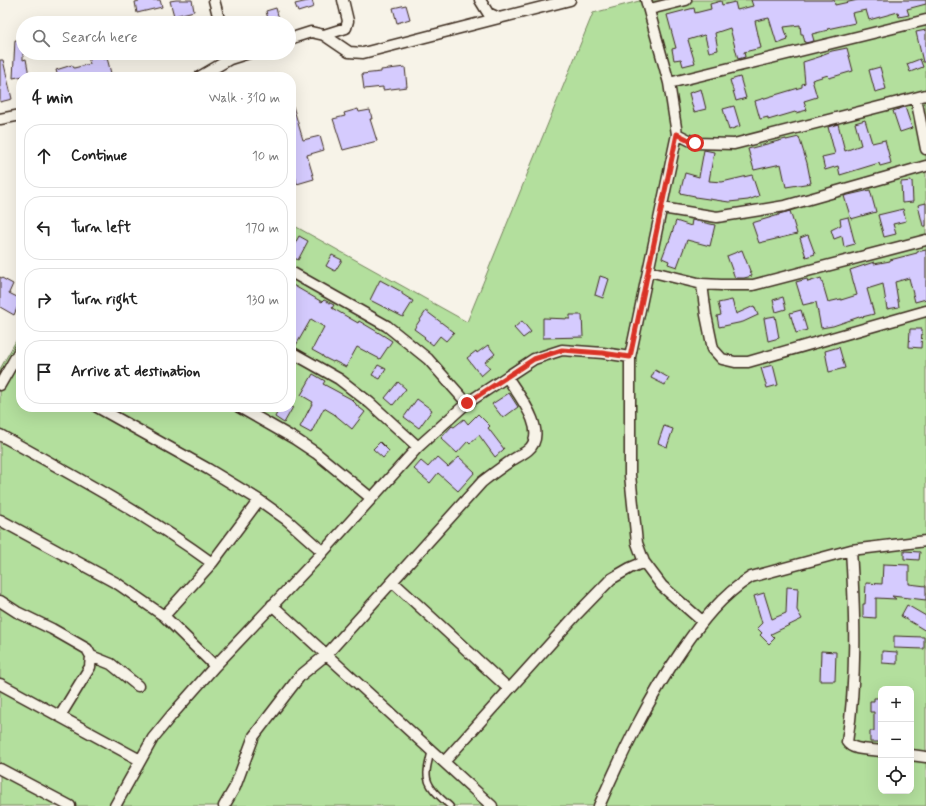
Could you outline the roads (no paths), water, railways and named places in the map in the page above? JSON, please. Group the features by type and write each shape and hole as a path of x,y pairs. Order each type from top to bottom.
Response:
{"street":[{"path":"214,0 218,16"},
{"path":"324,35 346,28 348,21 343,0"},
{"path":"480,0 488,13 499,18"},
{"path":"296,37 311,32 324,35 349,52 363,53 570,0"},
{"path":"686,0 648,5 669,83 677,134 630,357 630,475 637,543 644,562 662,586 702,621"},
{"path":"669,83 926,20"},
{"path":"206,72 223,60"},
{"path":"677,134 695,143 734,144 921,97 926,149"},
{"path":"0,119 16,116"},
{"path":"662,208 717,217 785,206 926,166"},
{"path":"648,271 702,284 753,285 926,240"},
{"path":"296,275 387,326 428,359 467,403"},
{"path":"702,284 706,315 713,348 722,359 735,362 748,362 926,311"},
{"path":"115,806 153,738 215,666 323,552 418,447 467,403 534,359 562,350 630,357"},
{"path":"296,355 339,379 370,403 418,447"},
{"path":"0,385 16,365"},
{"path":"224,806 235,787 254,736 300,676 326,654 393,582 482,482 499,468 529,450 534,441 535,428 532,417 507,377"},
{"path":"106,412 208,469 259,500 287,520 323,552"},
{"path":"248,412 316,453 371,498"},
{"path":"0,435 102,491 179,539 212,563"},
{"path":"164,616 212,563 259,500"},
{"path":"1,524 118,584 164,616 215,666"},
{"path":"598,806 624,748 669,668 702,621 729,593 751,577 851,550 926,541"},
{"path":"851,550 855,610 853,684 847,742 850,746 856,749 878,751"},
{"path":"444,762 577,614 611,579 644,562"},
{"path":"393,582 510,690"},
{"path":"0,601 17,612 52,628 87,649 91,656 90,667 60,716"},
{"path":"272,605 492,806"},
{"path":"91,656 111,664 138,686"},
{"path":"0,684 140,760"},
{"path":"914,755 926,757"},
{"path":"0,769 70,806"}],"lane":[{"path":"431,751 427,774 429,784 450,806"}]}
